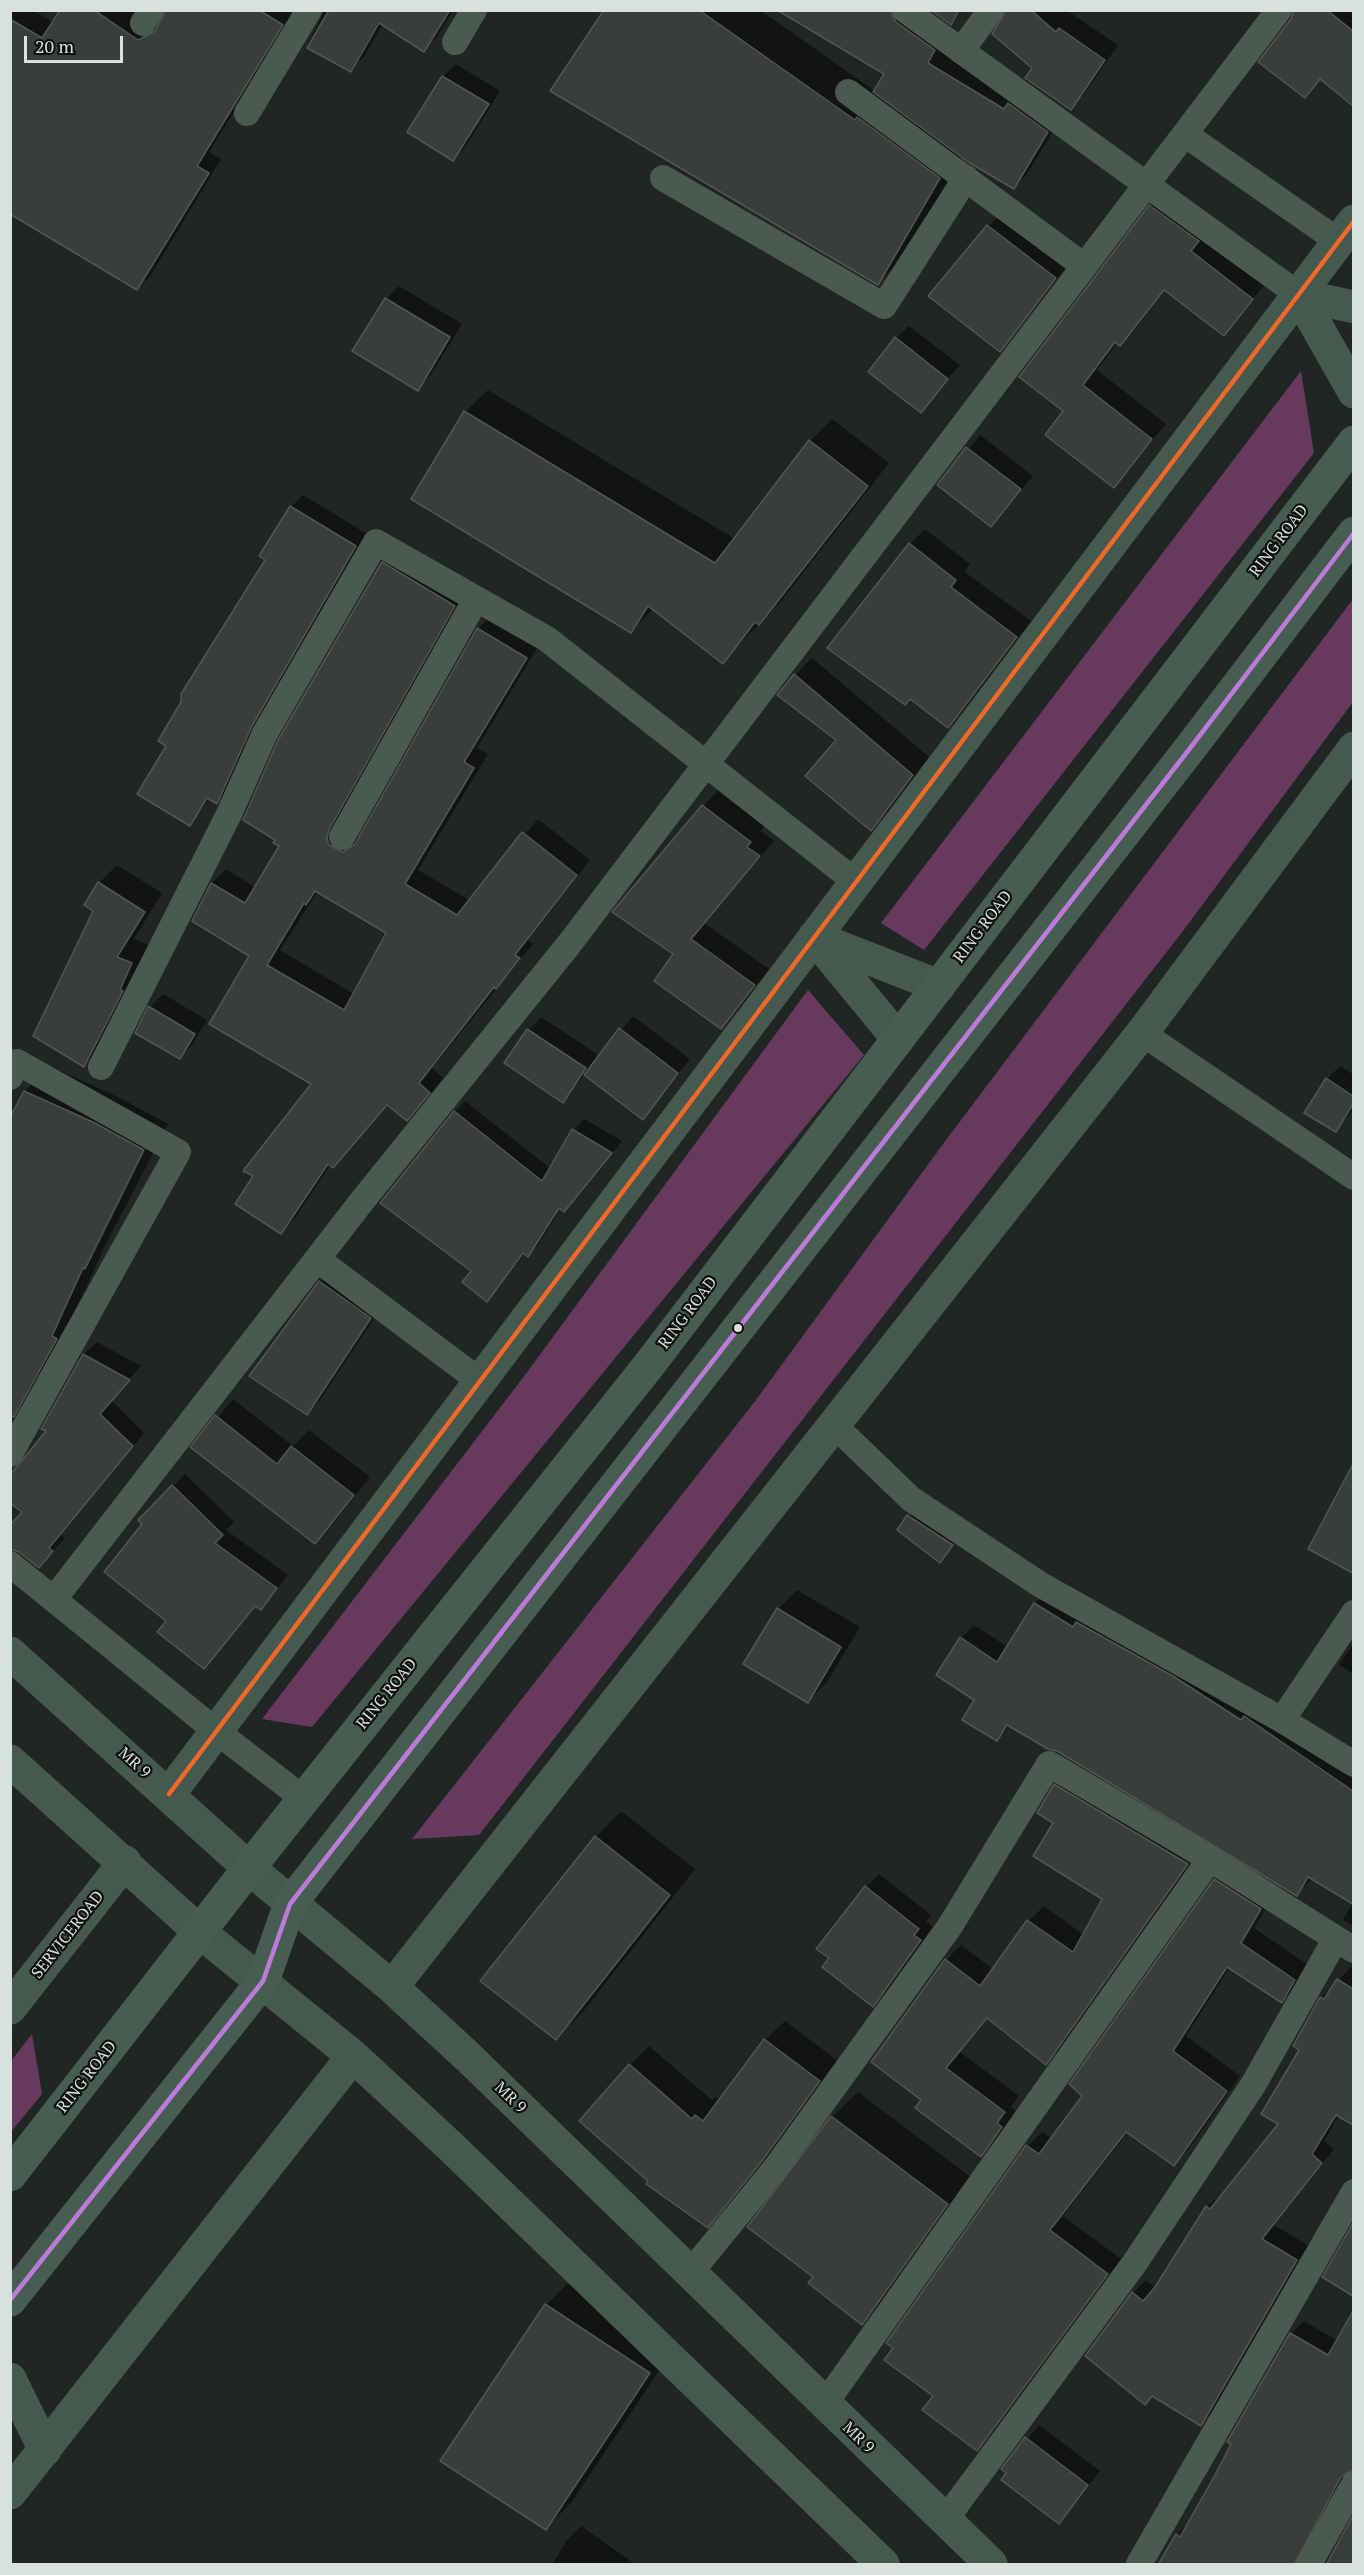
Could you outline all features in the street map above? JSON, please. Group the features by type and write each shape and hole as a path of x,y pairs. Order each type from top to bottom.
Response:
{"main road":[{"name":"RING ROAD","path":"10,2175 201,1933 249,1868 649,1365 1353,442"},
{"path":"10,2300 263,1981 290,1904 1176,766 1353,533"}],"street":[{"path":"247,113 309,10"},
{"path":"455,42 474,10"},
{"path":"906,10 1299,295 1353,307"},
{"path":"961,51 991,10"},
{"path":"54,1599 317,1259 570,943 1279,10"},
{"path":"848,92 1084,266"},
{"path":"169,1794 1346,231 1186,135"},
{"path":"663,178 884,306 966,178"},
{"path":"1299,295 1353,392"},
{"path":"101,1067 229,814 266,733 376,542 547,639 856,882"},
{"path":"342,837 476,599"},
{"path":"392,1987 1142,1033 1353,748"},
{"path":"814,937 939,986"},
{"path":"814,937 898,1039"},
{"path":"1142,1033 1353,1177"},
{"path":"10,1077 17,1062 178,1152 10,1454"},
{"path":"317,1259 481,1382"},
{"path":"833,1424 911,1499 1031,1579 1282,1720 1353,1764"},
{"path":"10,1564 216,1731 304,1799"},
{"path":"1282,1720 1353,1613"},
{"name":"MR 9","path":"10,1653 290,1904 392,1987 991,2565"},
{"path":"10,1761 125,1862 201,1933 353,2056 457,2153 884,2565"},
{"path":"690,2273 774,2170 950,1926 1049,1764 1210,1859 1344,1945 1134,2264 945,2520"},
{"path":"824,2405 1210,1859"},
{"name":"SERVICEROAD","path":"10,2008 125,1862"},
{"path":"10,2493 28,2460 353,2056"},
{"path":"1139,2565 1353,2193"},
{"path":"10,2379 28,2460"},
{"path":"1309,2565 1353,2484"}],"shaded area":[{"path":"1301,371 1314,453 924,950 881,923"},
{"path":"1353,599 1353,702 1183,931 479,1835 412,1839 756,1400 946,1140"},
{"path":"808,990 864,1055 312,1727 262,1719 525,1375"},
{"path":"32,2034 42,2094 11,2132 11,2061"}],"building":[{"path":"60,10 94,10 138,40 155,31 166,10 259,10 283,25 197,166 209,173 137,290 10,214 10,19 42,38"},
{"path":"329,10 450,10 424,52 379,23 351,72 307,48"},
{"path":"604,10 699,10 855,120 857,117 940,178 878,285 550,91"},
{"path":"777,10 890,10 896,22 935,50 928,63 1004,109 1008,103 1048,132 1014,189 968,162 873,92 884,74"},
{"path":"931,10 959,10 951,25"},
{"path":"1006,10 1031,10 1056,32 1059,28 1105,60 1071,110 1025,78 1032,68 992,34"},
{"path":"1294,10 1327,10 1353,31 1353,106 1320,79 1305,98 1258,62 1291,19"},
{"path":"442,76 489,104 453,161 407,132"},
{"path":"1149,205 1199,241 1191,251 1253,299 1224,336 1164,290 1120,346 1115,342 1083,385 1152,439 1114,488 1045,435 1063,411 1019,377"},
{"path":"987,225 1056,278 1000,352 928,296"},
{"path":"385,298 450,337 418,391 352,351"},
{"path":"895,337 948,379 921,413 868,372"},
{"path":"464,411 715,563 809,440 868,486 759,625 755,622 723,664 648,606 631,633 411,499"},
{"path":"966,447 1021,489 991,527 937,485"},
{"path":"290,506 356,546 252,726 217,804 207,798 190,826 137,794 166,746 158,741 181,702 181,694 265,560 259,556"},
{"path":"909,543 956,580 951,587 1017,637 948,728 910,699 905,705 827,648"},
{"path":"382,562 455,606 329,830 327,838 329,845 343,852 355,844 477,628 527,658 464,762 474,768 405,884 457,915 522,832 577,875 515,955 520,958 496,989 494,987 419,1083 430,1093 407,1121 387,1105 333,1168 328,1164 281,1234 235,1204 253,1176 243,1171 311,1084 209,1024 249,956 192,921 211,883 245,903 279,846 273,843 275,840 243,820 278,740","holes":["315,891 386,933 344,1010 267,965 304,903 306,905"]},
{"path":"794,674 913,775 871,831 805,776 836,740 777,695"},
{"path":"702,805 751,842 747,847 760,856 691,939 755,985 721,1029 654,981 673,954 612,912"},
{"path":"98,882 145,912 117,957 132,963 120,990 123,991 84,1067 33,1036 93,911 84,905"},
{"path":"148,1006 195,1034 180,1059 135,1033"},
{"path":"619,1028 678,1073 643,1120 584,1075"},
{"path":"527,1029 586,1068 563,1103 504,1063"},
{"path":"1326,1078 1353,1096 1353,1104 1336,1132 1304,1113"},
{"path":"24,1091 95,1123 144,1150 85,1269 83,1268 52,1336 57,1339 14,1417 10,1415 10,1117"},
{"path":"454,1111 542,1181 572,1129 612,1153 564,1212 559,1208 528,1257 523,1253 487,1302 462,1282 471,1271 380,1203"},
{"path":"319,1281 371,1318 307,1415 249,1376"},
{"path":"83,1354 130,1380 100,1414 133,1446 49,1548 53,1551 39,1568 19,1552 10,1549 10,1525 22,1512 10,1503 10,1475 46,1431 41,1429"},
{"path":"215,1415 277,1464 291,1446 354,1495 315,1544 190,1447"},
{"path":"1353,1464 1353,1573 1308,1549"},
{"path":"172,1485 223,1535 215,1543 277,1588 261,1610 255,1606 204,1669 157,1632 166,1621 104,1572 142,1524 138,1520"},
{"path":"907,1515 953,1545 940,1563 897,1530"},
{"path":"1034,1603 1073,1627 1076,1622 1173,1676 1241,1720 1244,1716 1353,1791 1353,1904 1308,1877 1297,1896 1057,1751 1048,1749 1007,1725 997,1741 962,1720 974,1700 936,1675 960,1637 997,1662"},
{"path":"777,1608 841,1647 808,1703 743,1664"},
{"path":"1054,1784 1188,1864 1046,2065 987,2018 946,2068 1005,2112 997,2123 1002,2127 981,2157 915,2108 921,2100 871,2062 945,1959 980,1986 1027,1920 1073,1952 1102,1899 1033,1856 1053,1823 1037,1813"},
{"path":"595,1836 670,1895 556,2040 480,1981"},
{"path":"1214,1879 1261,1909 1241,1943 1295,1980 1282,2003 1227,1967 1173,2051 1227,2091 1174,2166 1126,2132 1050,2230 1108,2274 977,2451 922,2410 933,2396 884,2360 893,2348 886,2343 1026,2145 1039,2154 1082,2096 1069,2084"},
{"path":"865,1886 919,1929 914,1935 921,1940 873,2007 822,1967 829,1958 816,1949"},
{"path":"1337,1979 1353,1989 1353,2125 1336,2115 1312,2154 1322,2163 1262,2239 1297,2260 1201,2426 1152,2396 1145,2405 1085,2356 1132,2292 1143,2301 1155,2287 1206,2206 1210,2209 1278,2124 1261,2114 1299,2050 1293,2046 1320,1997 1324,1999"},
{"path":"764,2039 820,2081 762,2161 708,2228 646,2184 648,2181 579,2121 629,2064 692,2119 695,2115 703,2121"},
{"path":"831,2116 948,2204 862,2325 808,2283 813,2277 747,2227"},
{"path":"1353,2223 1353,2296 1322,2277"},
{"path":"545,2304 650,2373 546,2530 440,2461"},
{"path":"1353,2311 1353,2469 1341,2477 1294,2565 1158,2565 1176,2534 1180,2537 1231,2444 1227,2442 1290,2333 1328,2355"},
{"path":"1025,2437 1088,2485 1059,2524 1001,2480 1006,2473 1001,2469"},
{"path":"1353,2515 1353,2565 1326,2565"}],"transit line":[{"path":"169,1794 1354,221"},
{"path":"10,2300 263,1981 290,1904 1191,747 1354,533"}]}
